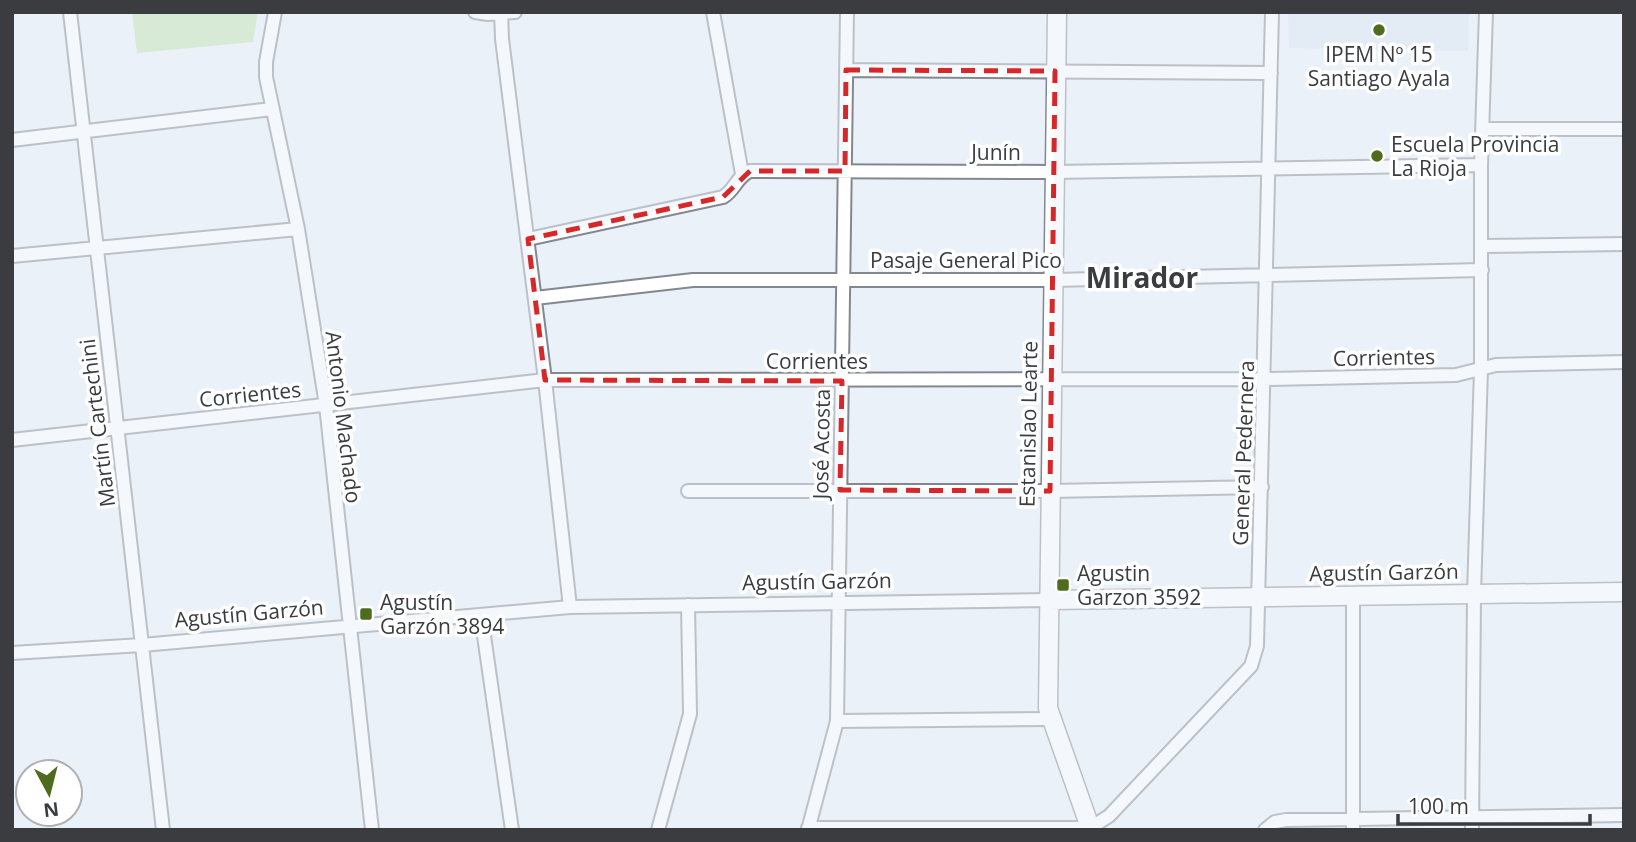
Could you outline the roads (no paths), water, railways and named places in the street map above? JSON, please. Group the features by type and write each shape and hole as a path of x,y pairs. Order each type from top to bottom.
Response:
{"main road":[{"name":"Estanislao Learte","path":"1057,12 1048,697 1050,719 1091,829"},
{"name":"Agustín Garzón","path":"1049,600 1624,592"}],"street":[{"name":"Martín Cartechini","path":"70,12 163,830"},
{"name":"Antonio Machado","path":"275,12 266,62 268,88 298,229 326,405 372,830"},
{"path":"475,12 515,12"},
{"path":"528,239 723,197 730,193 741,174 713,12"},
{"name":"José Acosta","path":"808,829 838,721 837,603 847,12"},
{"name":"General Pedernera","path":"1091,829 1110,816 1251,666 1257,646 1272,12"},
{"path":"1472,823 1474,594 1483,246 1481,165 1486,12"},
{"path":"501,13 570,607"},
{"path":"846,71 1271,73"},
{"path":"12,140 272,109"},
{"path":"1483,129 1624,129"},
{"name":"Junín","path":"741,174 759,170 1054,172 1481,165"},
{"path":"12,256 298,229"},
{"path":"1483,246 1624,244"},
{"name":"Pasaje General Pico","path":"535,298 693,280 1053,280 1482,270"},
{"name":"Corrientes","path":"12,440 545,380 1265,379 1455,375 1496,365 1624,362"},
{"path":"688,491 1050,491 1262,487"},
{"path":"1353,596 1353,824"},
{"name":"Agustín Garzón","path":"12,653 142,645 570,607 1049,600"},
{"path":"658,830 690,714 688,605"},
{"path":"481,615 512,830"},
{"path":"838,721 1050,719"},
{"path":"1265,830 1275,822 1286,820 1353,824 1472,823 1624,815"},
{"path":"808,829 1091,829"}],"place":[{"name":"IPEM Nº 15 Santiago Ayala","path":"1379,30"},
{"name":"Escuela Provincia La Rioja","path":"1377,156"},
{"name":"Agustin Garzon 3592","path":"1063,585"},
{"name":"Agustín Garzón 3894","path":"366,614"}],"district":[{"name":"Mirador","path":"1142,277"}]}
